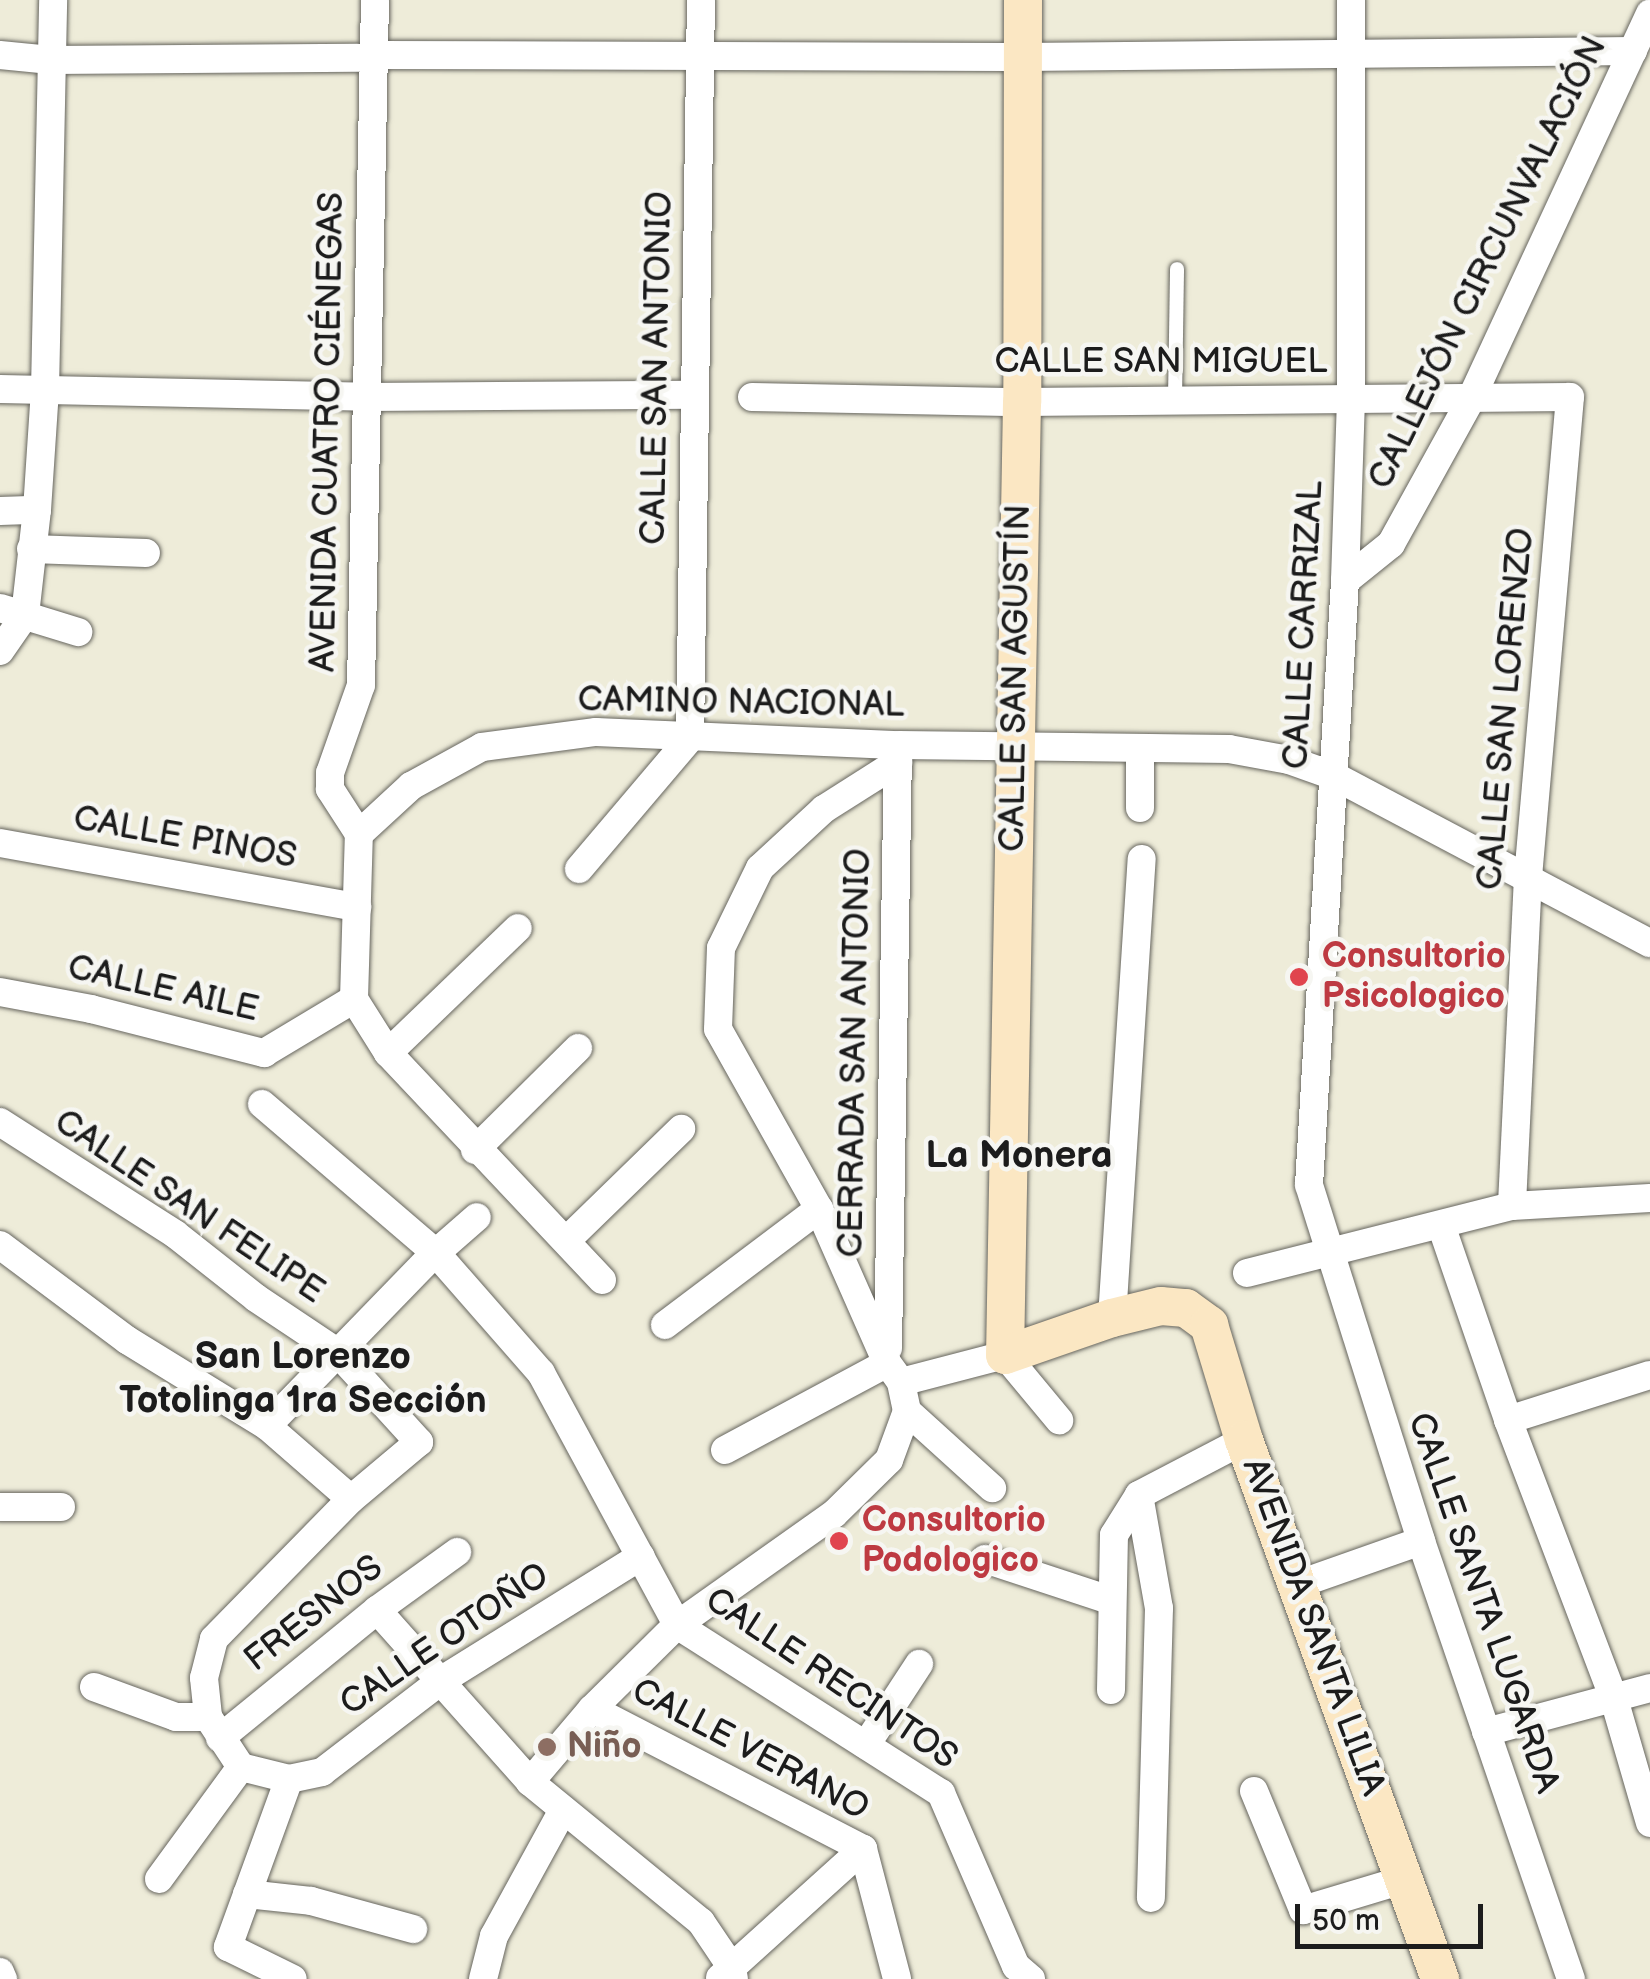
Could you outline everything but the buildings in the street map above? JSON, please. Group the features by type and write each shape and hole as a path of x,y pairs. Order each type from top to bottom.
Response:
{"street":[{"path":"0,650 31,550 38,510 45,390 53,0"},
{"name":"AVENIDA CUATRO CIÉNEGAS","path":"359,834 330,790 330,773 362,685 372,138 362,0"},
{"name":"AVENIDA CUATRO CIÉNEGAS","path":"367,56 375,0"},
{"name":"CALLE SAN ANTONIO","path":"690,738 700,0"},
{"name":"CALLE SAN AGUSTÍN","path":"1005,1355 1022,402 1023,0"},
{"name":"CALLE CARRIZAL","path":"1326,1250 1309,1185 1345,582 1351,399 1351,0"},
{"name":"CALLEJÓN CIRCUNVALACIÓN","path":"1345,582 1391,544 1472,399 1650,14"},
{"path":"0,55 51,60 1633,50"},
{"path":"0,389 367,397 693,395"},
{"name":"CALLE SAN MIGUEL","path":"752,397 1022,402 1570,397"},
{"name":"CALLE SAN LORENZO","path":"1512,1206 1528,877 1570,397"},
{"path":"0,512 38,510"},
{"path":"31,550 146,553"},
{"path":"12,612 78,632"},
{"name":"CAMINO NACIONAL","path":"359,834 411,786 482,747 596,732 898,754 1013,745 1229,750 1289,760 1334,776 1649,936"},
{"path":"579,869 690,738"},
{"path":"1140,750 1140,808"},
{"path":"898,754 824,808 760,868 721,948 718,1028 819,1209 908,1411 992,1488"},
{"name":"CERRADA SAN ANTONIO","path":"894,1372 898,754"},
{"path":"359,834 354,999 388,1053 475,1150 568,1239 602,1280"},
{"name":"CALLE PINOS","path":"0,843 357,907"},
{"path":"725,1450 894,1372 1005,1355 1112,1318 1142,859"},
{"path":"388,1053 518,928"},
{"name":"CALLE AILE","path":"0,992 91,1009 264,1053 354,999"},
{"path":"475,1150 578,1048"},
{"name":"CALLE RECINTOS","path":"262,1104 436,1253 540,1374 678,1625 941,1793 1016,1966 1032,1979"},
{"name":"CALLE SAN FELIPE","path":"0,1122 175,1234 256,1298 338,1352 419,1442 351,1499"},
{"path":"568,1239 681,1129"},
{"path":"1247,1273 1512,1206 1650,1198"},
{"path":"665,1325 819,1209"},
{"path":"267,1426 436,1253 477,1218"},
{"path":"1442,1225 1508,1420 1614,1699 1650,1823"},
{"path":"0,1245 127,1340 267,1426 351,1499 214,1639 204,1678 214,1728 241,1767 289,1780 228,1947 293,1979"},
{"name":"CALLE SANTA LUGARDA","path":"1326,1250 1420,1541 1571,1979"},
{"name":"AVENIDA SANTA LILIA","path":"1112,1318 1161,1306 1186,1308 1209,1325 1244,1440 1440,1979"},
{"path":"1005,1355 1059,1420"},
{"path":"1508,1420 1650,1374"},
{"path":"530,1782 592,1710 678,1625 834,1514 889,1460 908,1411"},
{"path":"1110,1690 1114,1535 1138,1496 1244,1440"},
{"path":"1138,1496 1160,1608 1151,1898"},
{"path":"0,1507 61,1506"},
{"path":"1299,1584 1420,1541"},
{"name":"FRESNOS","path":"214,1728 457,1552"},
{"name":"CALLE OTOÑO","path":"289,1780 322,1772 442,1680 641,1556"},
{"path":"985,1559 1110,1600"},
{"path":"377,1610 530,1782 701,1922 728,1975 864,1849"},
{"path":"866,1745 919,1664"},
{"path":"94,1687 214,1728"},
{"path":"1486,1732 1650,1688"},
{"name":"CALLE VERANO","path":"592,1710 864,1849 897,1979"},
{"path":"159,1879 241,1767"},
{"path":"1254,1790 1304,1910 1406,1879"},
{"path":"483,1979 494,1936 564,1810"},
{"path":"248,1894 311,1901 413,1929"}],"lane":[{"path":"1175,400 1177,269"}],"place":[{"name":"Consultorio Psicologico","path":"1299,977"},
{"name":"Consultorio Podologico","path":"839,1541"},
{"name":"Niño","path":"547,1747"}],"district":[{"name":"La Monera","path":"1019,1156"},
{"name":"San Lorenzo Totolinga 1ra Sección","path":"303,1379"}]}
